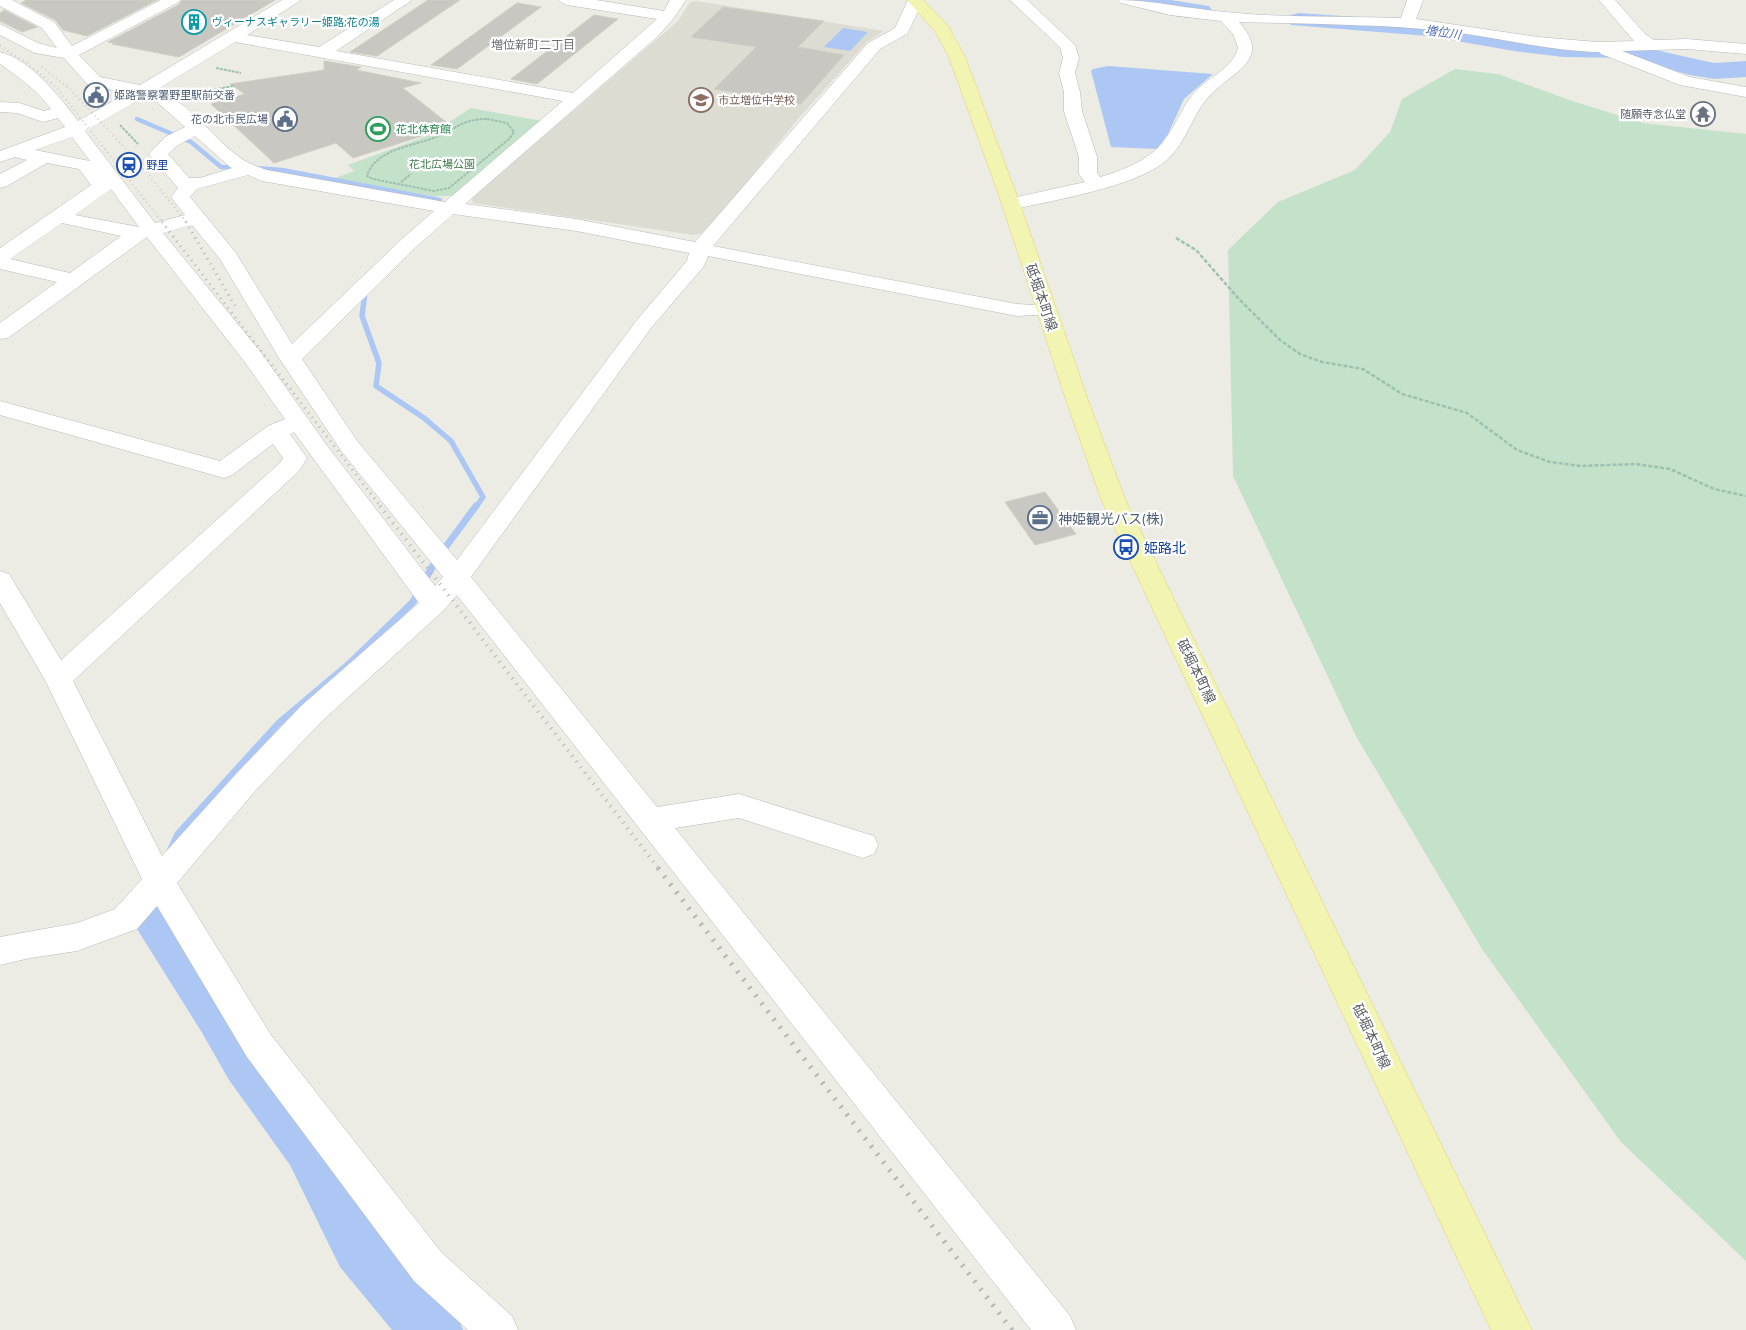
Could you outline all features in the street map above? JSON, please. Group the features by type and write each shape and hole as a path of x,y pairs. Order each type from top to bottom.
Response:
{"main road":[{"name":"砥堀本町線","path":"915,0 942,29 954,49 1011,204 1076,400 1113,499 1512,1330"}],"street":[{"path":"1,0 48,25 69,54 94,81 143,91 164,98 236,163 262,175 449,208 576,225 1017,310 1046,310"},
{"path":"0,29 38,49 50,53 69,54 172,0"},
{"path":"7,155 74,130 143,91 293,0"},
{"path":"321,53 404,0"},
{"path":"567,0 668,16"},
{"path":"290,358 449,208 651,34 668,16 678,0"},
{"path":"0,950 77,937 126,919 246,782 311,714 434,604 457,578 644,324 697,262 700,249 874,46 900,31 915,0"},
{"path":"1018,0 1067,45 1071,58 1067,73 1072,92 1072,111 1088,157 1088,174 1096,184"},
{"path":"1126,0 1170,10 1226,17 1407,23 1447,27 1538,42 1597,47 1649,44 1710,44 1746,49"},
{"path":"1011,204 1096,184 1141,167 1161,155 1172,142 1194,103 1207,89 1240,63 1246,51 1245,42 1226,17 1227,0"},
{"path":"1407,23 1415,0"},
{"path":"1608,0 1639,37 1649,44"},
{"path":"233,36 575,98"},
{"path":"1597,47 1686,81 1746,92"},
{"path":"0,57 26,74 51,97 108,183 144,231 252,356 287,426 295,458 291,466 58,679"},
{"path":"0,108 20,108 43,117 61,112"},
{"path":"199,128 165,145 158,154 184,184 191,184 248,169"},
{"path":"7,155 85,165 108,183"},
{"path":"0,182 42,158"},
{"path":"0,257 108,183"},
{"path":"191,184 180,197 229,256 290,358 350,447 457,578 1056,1330"},
{"path":"59,217 144,231"},
{"path":"0,334 144,231 198,217"},
{"path":"0,263 76,280"},
{"path":"0,408 224,470 287,426"},
{"path":"287,426 434,604"},
{"path":"0,580 58,679 159,881 259,1046 428,1267 498,1330"},
{"path":"650,820 739,806 863,845"}],"path":[{"path":"212,68 242,73"},
{"path":"190,100 184,96 233,86"},
{"path":"497,119 512,127 514,132 509,139 449,188 434,191 414,188 373,179 367,176 367,172 377,160 393,152 437,137 464,122 497,119"},
{"path":"1176,238 1196,250 1239,299 1280,340 1300,354 1322,362 1363,369 1402,394 1467,413 1517,450 1550,462 1581,466 1636,464 1670,470 1714,488 1746,496"}],"shaded area":[{"name":"市立増位中学校","path":"696,1 884,31 867,42 798,119 706,232 694,235 473,203 472,198 678,21 690,2"}],"green space":[{"path":"1455,69 1498,74 1572,101 1643,123 1746,134 1746,1261 1621,1142 1482,949 1356,736 1233,476 1228,250 1278,202 1355,170 1390,132 1402,99"},
{"name":"花北広場公園","path":"471,108 542,121 453,196 433,196 333,179 354,171 348,165 427,136"}],"water":[{"path":"843,28 868,32 850,51 824,47"},
{"path":"1108,66 1213,74 1184,99 1168,134 1157,149 1111,147 1091,71"}],"building":[{"path":"26,0 157,0 87,36 63,30 55,20 21,3"},
{"name":"ヴィーナスギャラリー姫路;花の湯","path":"182,0 275,0 179,57 108,42 178,5"},
{"path":"428,0 460,0 377,56 350,52"},
{"path":"517,3 541,7 457,69 431,65"},
{"path":"723,7 824,21 798,47 844,55 801,104 714,89 756,47 691,37"},
{"path":"4,10 37,27 22,32 0,21 0,13"},
{"path":"594,15 618,19 537,84 511,79"},
{"path":"324,61 361,67 356,70 421,83 403,88 446,122 433,126 438,131 353,158 336,143 274,163 211,104 245,94 230,84 324,70"},
{"name":"神姫観光バス(株)","path":"1045,492 1076,534 1035,545 1005,502"}],"waterway":[{"name":"増位川","path":"1138,0 1175,8 1201,11"},
{"name":"増位川","path":"1299,20 1428,29 1514,44 1563,50 1628,51 1690,67 1714,71 1746,69"},
{"path":"137,119 191,142 221,167 239,168"},
{"path":"255,168 282,170 440,200 442,210"},
{"path":"365,292 362,316 379,363 376,386 424,418 451,441 483,497 476,507"},
{"path":"170,851 178,834 279,723 349,664 413,602 436,560 476,506"},
{"path":"155,914 157,899"},
{"path":"155,914 220,1014 248,1062 310,1146 361,1246 432,1330"}],"railway":[{"path":"0,46 27,63 56,87 163,223"},
{"path":"42,67 69,88 139,163 187,223"},
{"path":"162,222 381,507"},
{"path":"186,222 235,306"},
{"path":"380,506 659,869"},
{"path":"658,868 1012,1330"}],"place":[{"name":"ヴィーナスギャラリー姫路;花の湯","path":"194,22"},
{"name":"姫路警察署野里駅前交番","path":"96,95"},
{"name":"市立増位中学校","path":"701,100"},
{"name":"随願寺念仏堂","path":"1703,114"},
{"name":"花の北市民広場","path":"285,119"},
{"name":"花北体育館","path":"378,129"},
{"name":"野里","path":"129,165"},
{"name":"神姫観光バス(株)","path":"1040,518"},
{"name":"姫路北","path":"1126,547"}],"district":[{"name":"増位新町二丁目","path":"533,44"}]}
